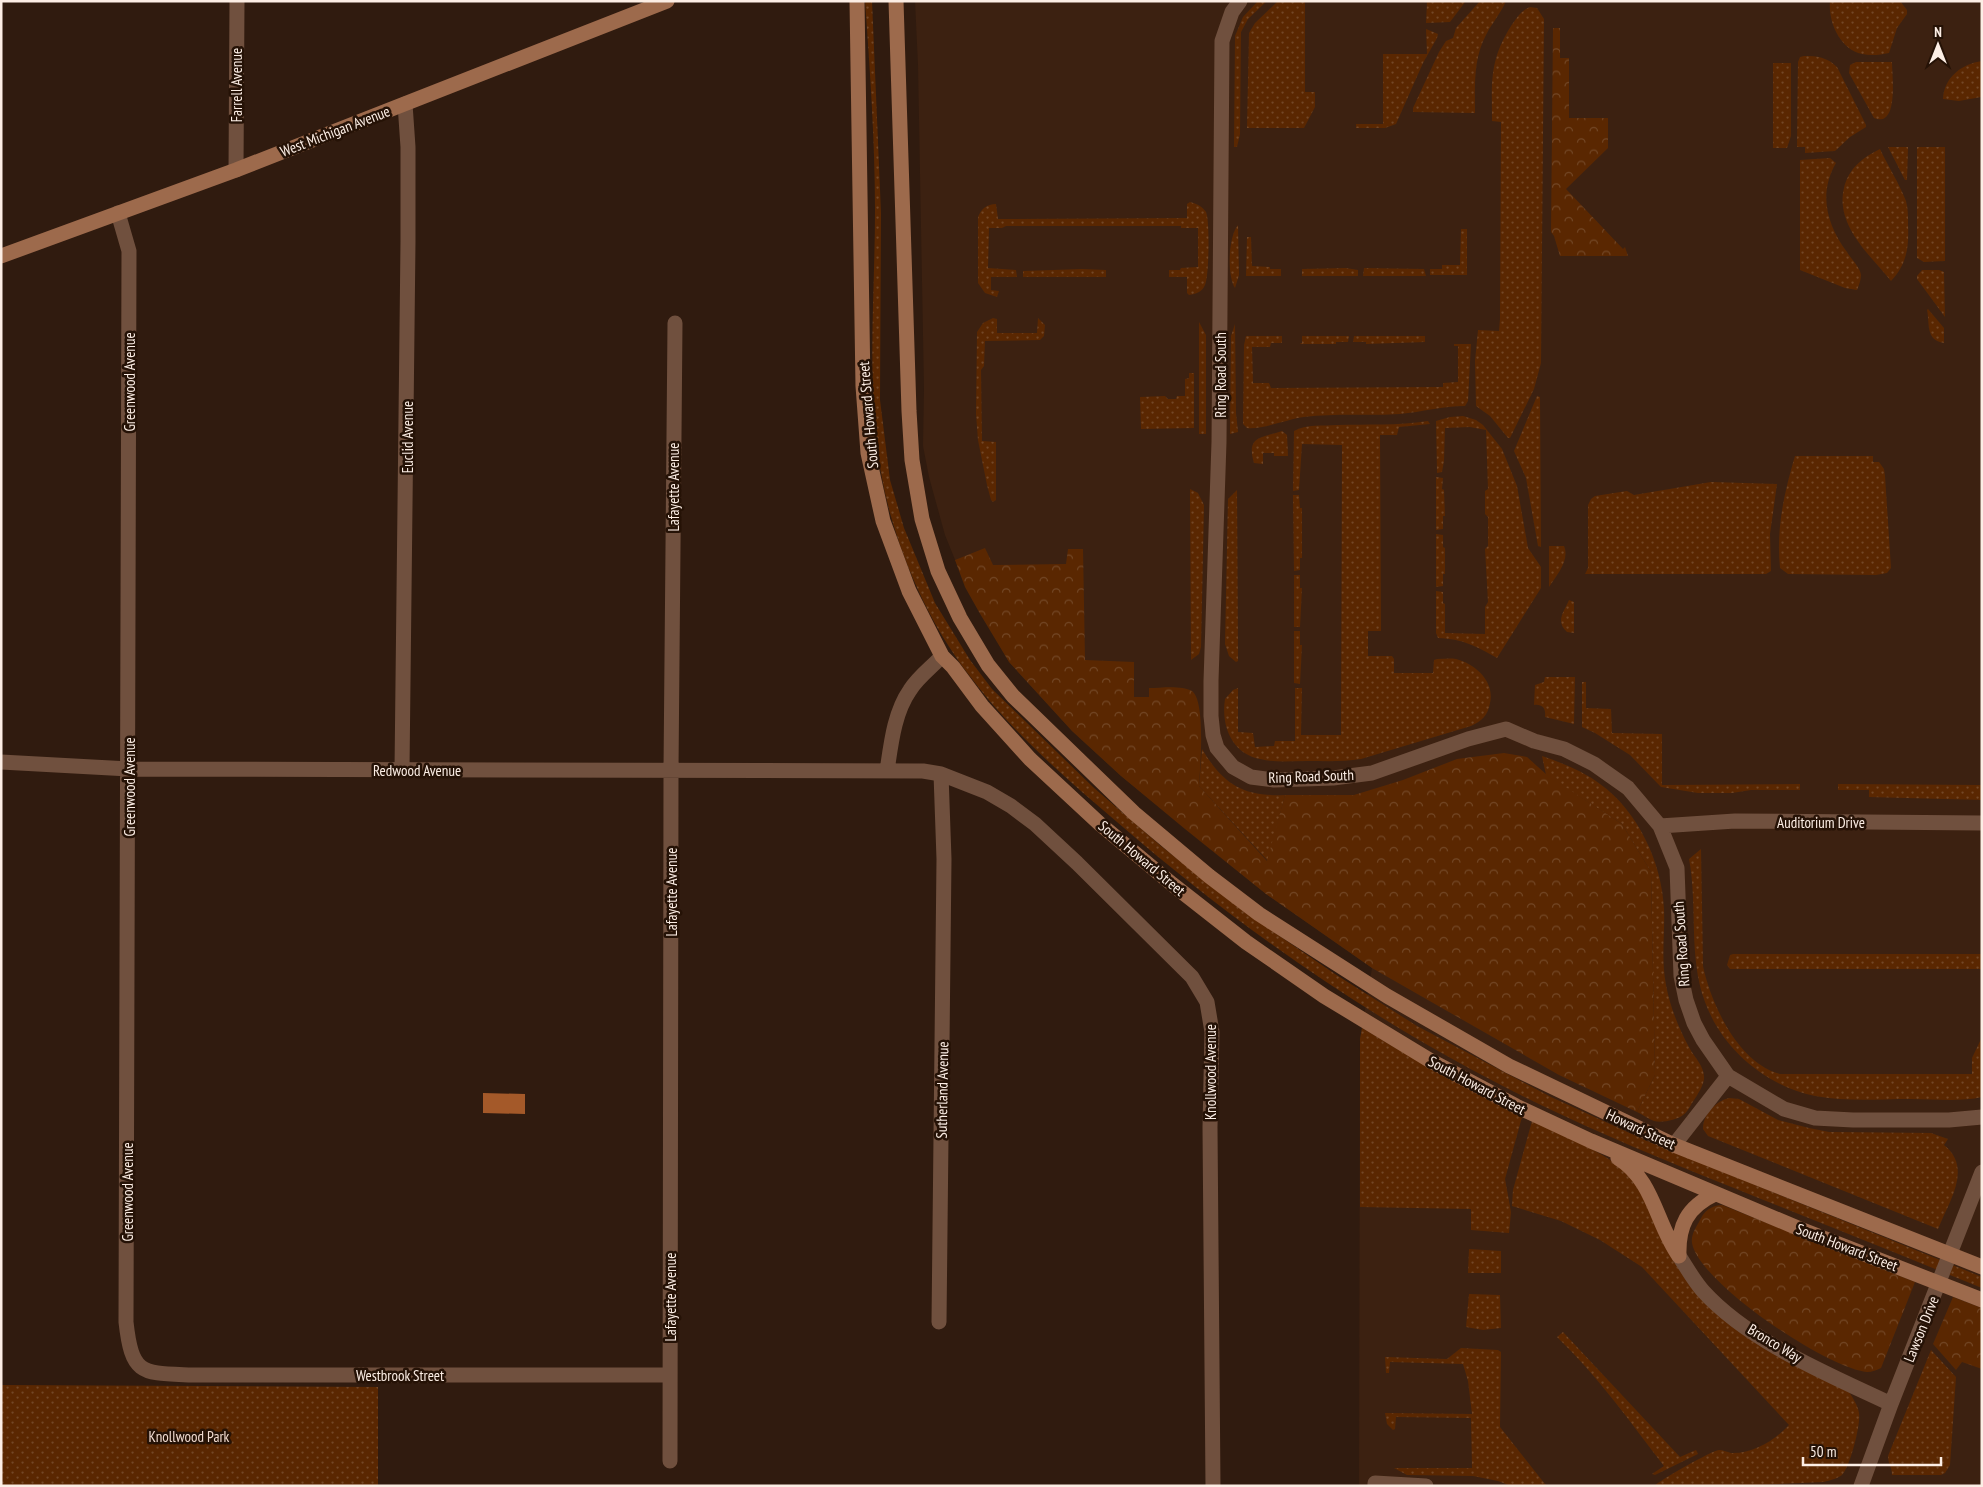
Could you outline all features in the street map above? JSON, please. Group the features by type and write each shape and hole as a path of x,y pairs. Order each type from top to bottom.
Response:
{"street":[{"name":"Farrell Avenue","path":"236,170 237,1"},
{"name":"West Michigan Avenue","path":"1,256 236,170 667,1"},
{"name":"South Howard Street","path":"857,1 863,376 868,453 883,521 909,590 942,656 982,706 1037,765 1100,824 1172,884 1246,942 1324,996 1431,1061 1516,1106 1591,1141 1716,1194 1982,1300"},
{"name":"South Howard Street","path":"896,1 912,460 922,519 938,571 960,618 983,657 1013,696 1134,813 1201,870 1259,914 1320,952"},
{"name":"Ring Road South","path":"1240,1 1232,12 1222,40 1220,442 1211,681 1213,735 1217,748 1233,767 1250,777 1274,780 1333,778 1372,773 1468,739 1506,729 1534,741 1564,749 1594,764 1628,788 1660,826 1677,868 1681,976 1686,1000 1702,1040 1728,1076 1784,1109 1815,1118 1949,1120 1982,1117"},
{"name":"Euclid Avenue","path":"402,770 408,241 408,146 405,104"},
{"name":"Greenwood Avenue","path":"118,213 129,251 126,1322 129,1348 134,1360"},
{"name":"Lafayette Avenue","path":"670,1461 674,323"},
{"path":"887,771 890,748 901,705 911,688 942,656"},
{"name":"Redwood Avenue","path":"1,762 129,769 833,772"},
{"name":"Knollwood Avenue","path":"833,772 923,771 941,774 988,792 1011,806 1035,824 1077,863 1192,977 1208,1002 1212,1032 1210,1127 1213,1486"},
{"name":"Sutherland Avenue","path":"939,1322 944,859 941,774"},
{"name":"Auditorium Drive","path":"1660,826 1735,821 1982,823"},
{"name":"Howard Street","path":"1320,952 1387,996 1509,1066 1674,1145 1982,1267"},
{"path":"1674,1145 1728,1076"},
{"path":"1591,1141 1624,1162 1637,1174 1654,1201 1669,1242 1679,1256"},
{"name":"Lawson Drive","path":"1861,1486 1982,1172"},
{"path":"1679,1256 1680,1231 1686,1219 1701,1203 1716,1194"},
{"name":"Bronco Way","path":"1679,1256 1703,1291 1744,1326 1806,1362 1891,1404"},
{"name":"Westbrook Street","path":"134,1360 144,1369 158,1373 192,1375 670,1375"},
{"path":"1375,1486 1375,1484 1426,1486"}],"shaded area":[{"path":"915,1 1982,1 1982,1486 1359,1486 1360,1039 1372,968 1266,894 1121,776 1072,731 1009,662 966,587 945,535 929,477 923,446 924,389 918,65"},
{"path":"483,1093 525,1094 525,1114 483,1113"}],"green space":[{"path":"865,1 872,1 881,213 880,400 890,480 904,528 935,603 970,660 992,689 1093,787 1161,846 1243,911 1335,974 1417,1026 1551,1097 1647,1141 1982,1277 1982,1288 1635,1147 1500,1085 1442,1053 1328,983 1220,906 1097,805 1002,715 956,657 932,618 912,577 896,534 882,476 873,400 875,184"},
{"path":"1258,1 1267,1 1248,19 1241,32 1240,134 1237,147 1234,147 1235,36 1243,17"},
{"path":"1278,1 1305,1 1305,92 1315,92 1315,107 1304,128 1247,128 1249,33 1255,23"},
{"path":"1427,1 1466,1 1450,22 1426,23"},
{"path":"1480,1 1506,1 1486,35 1479,54 1476,73 1475,113 1413,112 1413,108 1439,52 1446,41 1453,38 1456,28"},
{"path":"1830,1 1900,1 1907,10 1907,14 1897,28 1889,53 1865,55 1847,47 1833,26"},
{"path":"1530,7 1537,8 1544,19 1541,363 1534,389 1510,438 1508,438 1490,416 1476,406 1475,361 1478,330 1499,331 1500,319 1501,122 1492,121 1493,72 1499,50 1511,26 1519,15"},
{"path":"1553,28 1560,28 1560,58 1569,58 1569,118 1608,118 1608,148 1566,189 1623,249 1625,247 1628,256 1560,256 1551,232"},
{"path":"1426,29 1438,34 1437,38 1423,63 1396,124 1385,128 1356,128 1356,124 1383,124 1383,54 1427,54"},
{"path":"1800,57 1822,58 1837,67 1866,125 1866,127 1850,137 1835,151 1805,153 1805,147 1797,147 1798,62"},
{"path":"1982,61 1981,97 1959,101 1943,99 1947,84 1955,73 1968,65"},
{"path":"1856,62 1892,62 1893,89 1891,108 1882,119 1874,118 1849,73 1850,65"},
{"path":"1773,63 1791,63 1791,136 1787,148 1773,148"},
{"path":"1888,147 1908,147 1907,180 1905,180"},
{"path":"1917,147 1945,147 1945,261 1924,262 1917,258"},
{"path":"1880,149 1903,194 1908,210 1906,255 1901,268 1891,281 1856,239 1849,227 1843,202 1846,181 1853,169 1867,156"},
{"path":"1830,158 1836,163 1827,186 1827,209 1834,231 1860,272 1861,279 1857,290 1845,288 1800,270 1800,160"},
{"path":"1190,202 1199,205 1206,212 1208,226 1206,280 1204,287 1196,293 1189,295 1187,293 1187,277 1169,277 1169,270 1198,267 1198,228 1181,228 1181,226 1006,226 1002,228 989,228 988,268 1016,270 1017,277 991,277 991,290 999,291 997,297 985,293 978,283 978,217 987,206 996,204 998,219 1187,218 1187,204"},
{"path":"1238,225 1239,275 1235,288 1232,282 1230,256 1232,238"},
{"path":"1461,229 1467,229 1467,275 1430,275 1430,269 1442,269 1442,265 1460,265"},
{"path":"1247,237 1251,237 1252,266 1281,269 1281,276 1246,276"},
{"path":"1346,268 1358,270 1358,276 1302,276 1302,269"},
{"path":"1364,268 1424,269 1426,276 1363,276"},
{"path":"1106,270 1106,277 1023,277 1023,271"},
{"path":"1922,270 1939,270 1944,272 1945,317 1917,279"},
{"path":"1928,309 1944,328 1944,343 1931,335"},
{"path":"993,318 997,319 997,333 1037,333 1038,318 1045,325 1044,336 1040,340 985,341 984,366 981,370 982,441 996,442 996,500 993,502 987,485 978,440 976,414 977,332 983,323"},
{"path":"1199,322 1206,335 1206,434 1199,434"},
{"path":"1235,324 1238,432 1230,434 1231,336"},
{"path":"1246,336 1282,336 1282,343 1271,343 1270,347 1252,347 1253,383 1269,383 1271,388 1443,387 1443,383 1458,382 1458,346 1454,346 1454,344 1471,344 1468,401 1465,406 1408,413 1316,416 1247,428 1243,424 1244,345"},
{"path":"1302,336 1349,336 1348,342 1336,342 1336,344 1301,344"},
{"path":"1354,336 1425,336 1425,342 1366,344 1366,342 1353,342"},
{"path":"1189,373 1194,373 1194,428 1141,429 1140,397 1165,396 1168,399 1176,399 1177,396 1185,396 1185,379 1189,378"},
{"path":"1537,396 1540,397 1541,547 1538,546 1526,478 1514,451"},
{"path":"1463,416 1476,420 1483,425 1502,449 1517,486 1528,548 1541,567 1541,588 1497,658 1469,644 1438,638 1436,633 1436,591 1443,592 1445,633 1485,634 1485,607 1488,602 1485,549 1488,546 1488,517 1485,514 1485,491 1488,489 1486,430 1470,427 1445,428 1444,461 1442,472 1437,473 1436,421"},
{"path":"1428,421 1430,424 1399,427 1397,435 1380,435 1381,631 1368,631 1368,656 1392,656 1394,659 1394,673 1433,673 1434,660 1454,659 1463,661 1477,670 1487,681 1491,695 1486,714 1481,720 1471,726 1361,759 1341,761 1277,761 1250,756 1235,744 1230,736 1225,718 1225,699 1233,690 1238,688 1238,732 1253,733 1255,747 1274,746 1275,741 1295,741 1295,688 1302,688 1301,735 1341,735 1342,445 1302,444 1299,490 1293,491 1294,431 1304,427 1315,426 1417,423"},
{"path":"1282,431 1287,435 1288,456 1274,456 1274,453 1263,453 1263,464 1254,463 1252,448 1254,443 1262,437"},
{"path":"1795,456 1873,456 1873,462 1879,462 1884,469 1885,476 1891,568 1887,573 1876,575 1788,574 1780,568 1780,525 1787,484"},
{"path":"1436,477 1443,478 1442,489 1444,490 1445,516 1443,516 1443,529 1436,530"},
{"path":"1711,482 1777,484 1770,534 1771,571 1766,574 1585,574 1588,568 1588,505 1595,496 1627,491 1634,495"},
{"path":"1190,489 1198,493 1204,505 1201,647 1199,654 1191,660"},
{"path":"1237,490 1238,661 1236,662 1229,656 1225,644 1228,499"},
{"path":"1293,495 1299,495 1300,508 1302,508 1302,558 1300,558 1300,570 1294,571"},
{"path":"1436,534 1443,535 1445,574 1443,574 1443,586 1436,587"},
{"path":"1549,546 1564,546 1565,557 1562,567 1549,587"},
{"path":"985,548 993,565 1066,564 1068,549 1083,549 1085,660 1134,662 1134,697 1149,697 1149,688 1177,687 1192,691 1196,697 1201,721 1199,786 1267,861 1285,795 1354,795 1403,780 1457,759 1504,753 1527,757 1547,775 1622,824 1651,872 1655,1075 1637,1112 1559,1075 1372,968 1266,894 1121,776 1072,731 1009,662 979,612 965,587 955,560"},
{"path":"1294,575 1300,575 1300,588 1302,588 1300,627 1294,627"},
{"path":"1569,600 1574,602 1574,633 1567,632 1563,628 1561,620"},
{"path":"1294,631 1300,631 1300,645 1302,645 1300,684 1294,683"},
{"path":"1545,677 1575,677 1574,724 1545,717 1543,708 1540,705 1534,705 1535,685 1544,682"},
{"path":"1582,682 1586,682 1586,708 1611,709 1612,733 1662,734 1662,785 1800,784 1800,790 1698,793 1661,787 1630,755 1582,727"},
{"path":"1202,749 1218,771 1236,786 1257,794 1285,795 1268,861 1199,786"},
{"path":"1542,756 1587,775 1614,795 1636,823 1646,839 1653,856 1664,909 1664,966 1668,993 1672,1010 1679,1026 1704,1075 1703,1084 1697,1095 1686,1112 1677,1118 1657,1122 1637,1112 1655,1075 1651,872 1622,824 1546,775"},
{"path":"1838,784 1982,785 1982,800 1869,797 1869,790 1838,790"},
{"path":"1701,849 1703,966 1712,997 1720,1014 1739,1045 1751,1058 1765,1068 1780,1074 1972,1074 1972,1058 1982,1037 1982,1097 1956,1100 1851,1100 1827,1098 1797,1091 1780,1084 1748,1063 1722,1035 1705,1002 1700,985 1695,949 1692,877 1689,859"},
{"path":"1982,954 1982,969 1730,969 1727,965 1730,955"},
{"path":"1362,1028 1522,1117 1505,1179 1511,1212 1509,1233 1471,1230 1471,1209 1360,1207 1360,1039"},
{"path":"1729,1098 1739,1099 1778,1120 1829,1132 1931,1133 1948,1139 1944,1145 1953,1154 1958,1174 1952,1196 1938,1229 1708,1136 1703,1129 1705,1118 1715,1105"},
{"path":"1532,1121 1588,1147 1626,1172 1637,1183 1683,1275 1849,1392 1858,1408 1859,1418 1857,1435 1842,1475 1824,1482 1733,1486 1654,1486 1686,1466 1719,1450 1739,1453 1755,1449 1770,1441 1789,1425 1642,1267 1600,1240 1561,1221 1512,1206 1513,1190"},
{"path":"1722,1205 1915,1282 1881,1368 1867,1372 1849,1367 1824,1356 1768,1321 1740,1301 1717,1280 1700,1260 1692,1240 1705,1212"},
{"path":"1469,1249 1501,1251 1501,1273 1468,1273"},
{"path":"1469,1294 1500,1295 1501,1328 1483,1330 1466,1327"},
{"path":"1953,1297 1982,1308 1982,1369 1962,1362 1956,1370 1933,1344"},
{"path":"1563,1332 1680,1457 1696,1450 1698,1454 1655,1475 1652,1474 1664,1466 1599,1383 1557,1337"},
{"path":"1461,1348 1498,1350 1501,1352 1500,1427 1548,1486 1511,1486 1498,1481 1473,1476 1407,1475 1394,1468 1472,1468 1471,1418 1396,1417 1395,1429 1393,1430 1387,1424 1385,1413 1472,1414 1468,1381 1463,1364 1390,1362 1389,1373 1386,1373 1385,1357 1447,1359"},
{"path":"1931,1350 1956,1377 1950,1465 1945,1473 1941,1475 1892,1475 1888,1456"},
{"name":"Knollwood Park","path":"1,1385 378,1387 378,1486 1,1486"}]}
